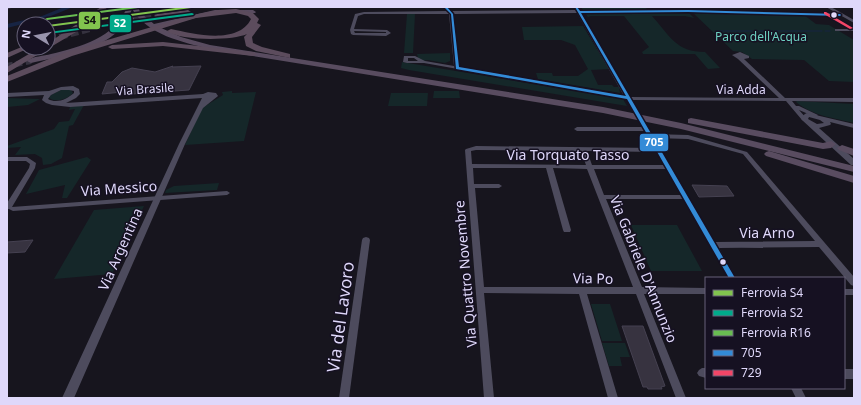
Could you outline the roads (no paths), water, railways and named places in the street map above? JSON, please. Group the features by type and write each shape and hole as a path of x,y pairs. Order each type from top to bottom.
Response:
{"highway":[{"path":"56,35 97,7"},
{"path":"56,41 106,7"},
{"path":"158,24 224,8 252,12 260,19 259,23 248,37 249,44 259,50 287,56"},
{"path":"31,61 204,12 230,10 252,12"},
{"path":"7,79 69,54 195,16 236,11 248,14 255,19 250,27 244,31 225,37 204,38 171,31"},
{"path":"141,12 171,31 198,40 287,56 439,78 604,106 853,159"},
{"path":"64,52 101,39 123,23 130,13"},
{"path":"90,28 130,13"},
{"path":"158,24 200,44 254,54"},
{"path":"17,74 78,54 133,44 177,44 254,54 526,96 603,110 681,126 854,169"},
{"path":"7,66 24,56"},
{"path":"7,70 31,56"},
{"path":"604,106 618,106 824,146 831,144"},
{"path":"681,126 854,180"},
{"path":"842,148 853,159"}],"street":[{"path":"7,8 13,7"},
{"path":"437,7 437,13"},
{"path":"445,7 452,12 457,68"},
{"path":"737,7 744,12"},
{"path":"760,7 768,13"},
{"path":"782,7 792,14"},
{"path":"828,7 854,22"},
{"path":"352,30 389,33 360,35 351,33 356,15 360,13 700,9 840,15"},
{"path":"577,10 731,277"},
{"path":"837,30 854,30"},
{"path":"740,58 792,104 822,118 853,126"},
{"name":"Via Adda","path":"424,62 628,98 854,100"},
{"path":"7,95 51,93 71,88 77,90 75,96 64,101 52,103 45,101 45,98 31,95"},
{"path":"45,98 51,93"},
{"path":"75,96 78,100 88,103"},
{"name":"Via Brasile","path":"52,103 68,105 207,97"},
{"name":"Via Argentina","path":"68,398 198,111 207,97"},
{"path":"792,104 806,121 831,144 853,159"},
{"path":"806,121 806,116 815,115"},
{"path":"822,118 828,122 824,129 825,134 842,148"},
{"path":"806,121 817,126 853,126"},
{"path":"577,129 645,128"},
{"path":"650,136 688,137 747,154 854,283"},
{"name":"Via Quattro Novembre","path":"489,398 468,151 470,148 583,149"},
{"path":"583,149 658,150"},
{"name":"Via Gabriele D'Annunzio","path":"583,149 681,398"},
{"path":"7,160 27,158 32,160 34,164 9,210"},
{"name":"Via Torquato Tasso","path":"469,166 667,167"},
{"path":"549,166 567,230"},
{"path":"472,186 499,186"},
{"name":"Via Messico","path":"9,210 227,193"},
{"path":"601,196 685,197"},
{"name":"Via del Lavoro","path":"344,398 366,240"},
{"name":"Via Arno","path":"713,245 822,244"},
{"name":"Via Po","path":"481,290 705,291"},
{"path":"582,290 613,398"},
{"path":"797,389 802,398"}],"waterway":[{"path":"7,26 44,17 70,7"},
{"path":"718,31 752,31"},
{"path":"759,31 772,31"},
{"path":"775,31 822,31"},
{"path":"825,31 830,31"}],"tunnel":[{"path":"132,19 157,16"},
{"path":"56,37 90,28"},
{"path":"7,66 31,61"}],"rail line":[{"name":"R16","path":"56,18 138,7"},
{"name":"S4","path":"56,25 191,7"},
{"name":"S2","path":"56,32 192,14"}],"park label":[{"name":"Parco dell'Acqua","path":"761,36"}]}
